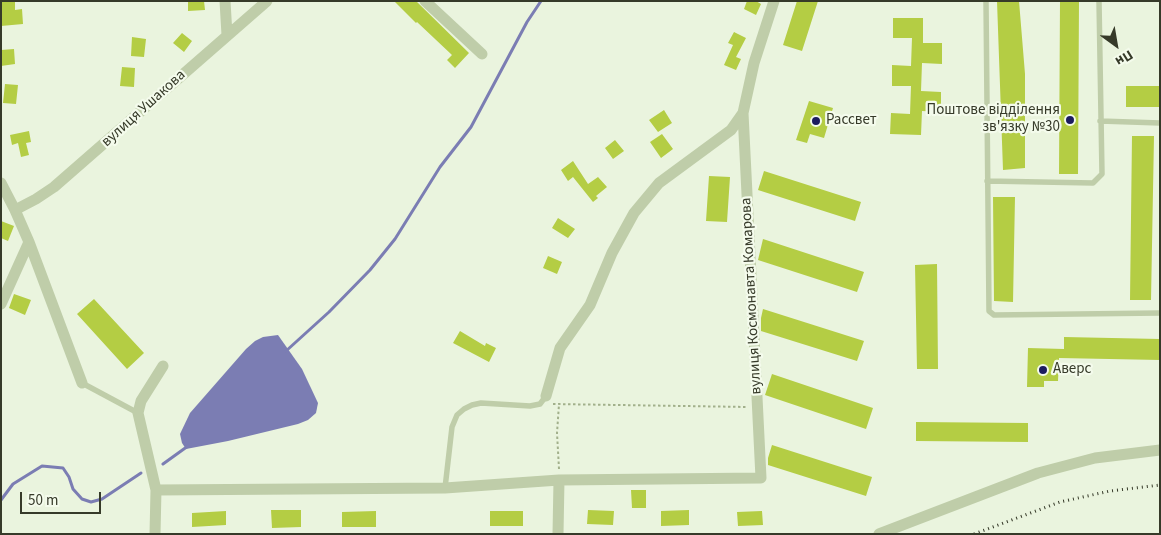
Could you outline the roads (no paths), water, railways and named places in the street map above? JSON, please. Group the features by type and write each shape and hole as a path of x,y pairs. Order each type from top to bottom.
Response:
{"street":[{"path":"226,1 227,35"},
{"name":"вулиця Ушакова","path":"15,210 36,199 61,182 267,1"},
{"path":"425,1 482,54"},
{"name":"вулиця Космонавта Комарова","path":"559,480 761,478 743,113 754,63 774,1"},
{"name":"вулиця Космонавта Комарова","path":"543,400 560,348 590,305 612,253 634,213 659,183 732,130 743,113"},
{"path":"1,183 29,242 82,383"},
{"path":"1,304 29,242"},
{"path":"155,534 156,490 138,413 141,401 163,366"},
{"path":"879,534 1038,473 1095,458 1160,450"},
{"path":"156,490 445,488 559,480 558,534"}],"lane":[{"path":"986,1 988,311 994,315 1160,313"},
{"path":"987,181 1093,184 1102,174 1099,1"},
{"path":"1100,121 1160,123"},
{"path":"82,383 138,413"},
{"path":"445,488 449,437 457,415 472,405 481,403 530,406 543,400"}],"water":[{"path":"278,335 302,369 318,403 316,413 308,420 298,424 186,449 180,434 190,413 255,341 263,337"}],"waterway":[{"path":"286,351 329,312 370,270 395,239 440,167 471,127 527,22 541,1"},
{"path":"163,464 188,446"},
{"path":"1,500 13,484 42,466 63,468 69,477 73,489 82,499 91,502 102,499 141,473"}],"railway":[{"path":"974,534 1060,502 1110,491 1160,485"}],"place":[{"name":"Поштове відділення зв'язку №30","path":"1070,120"},
{"name":"Рассвет","path":"816,121"},
{"name":"Аверс","path":"1043,370"}]}
